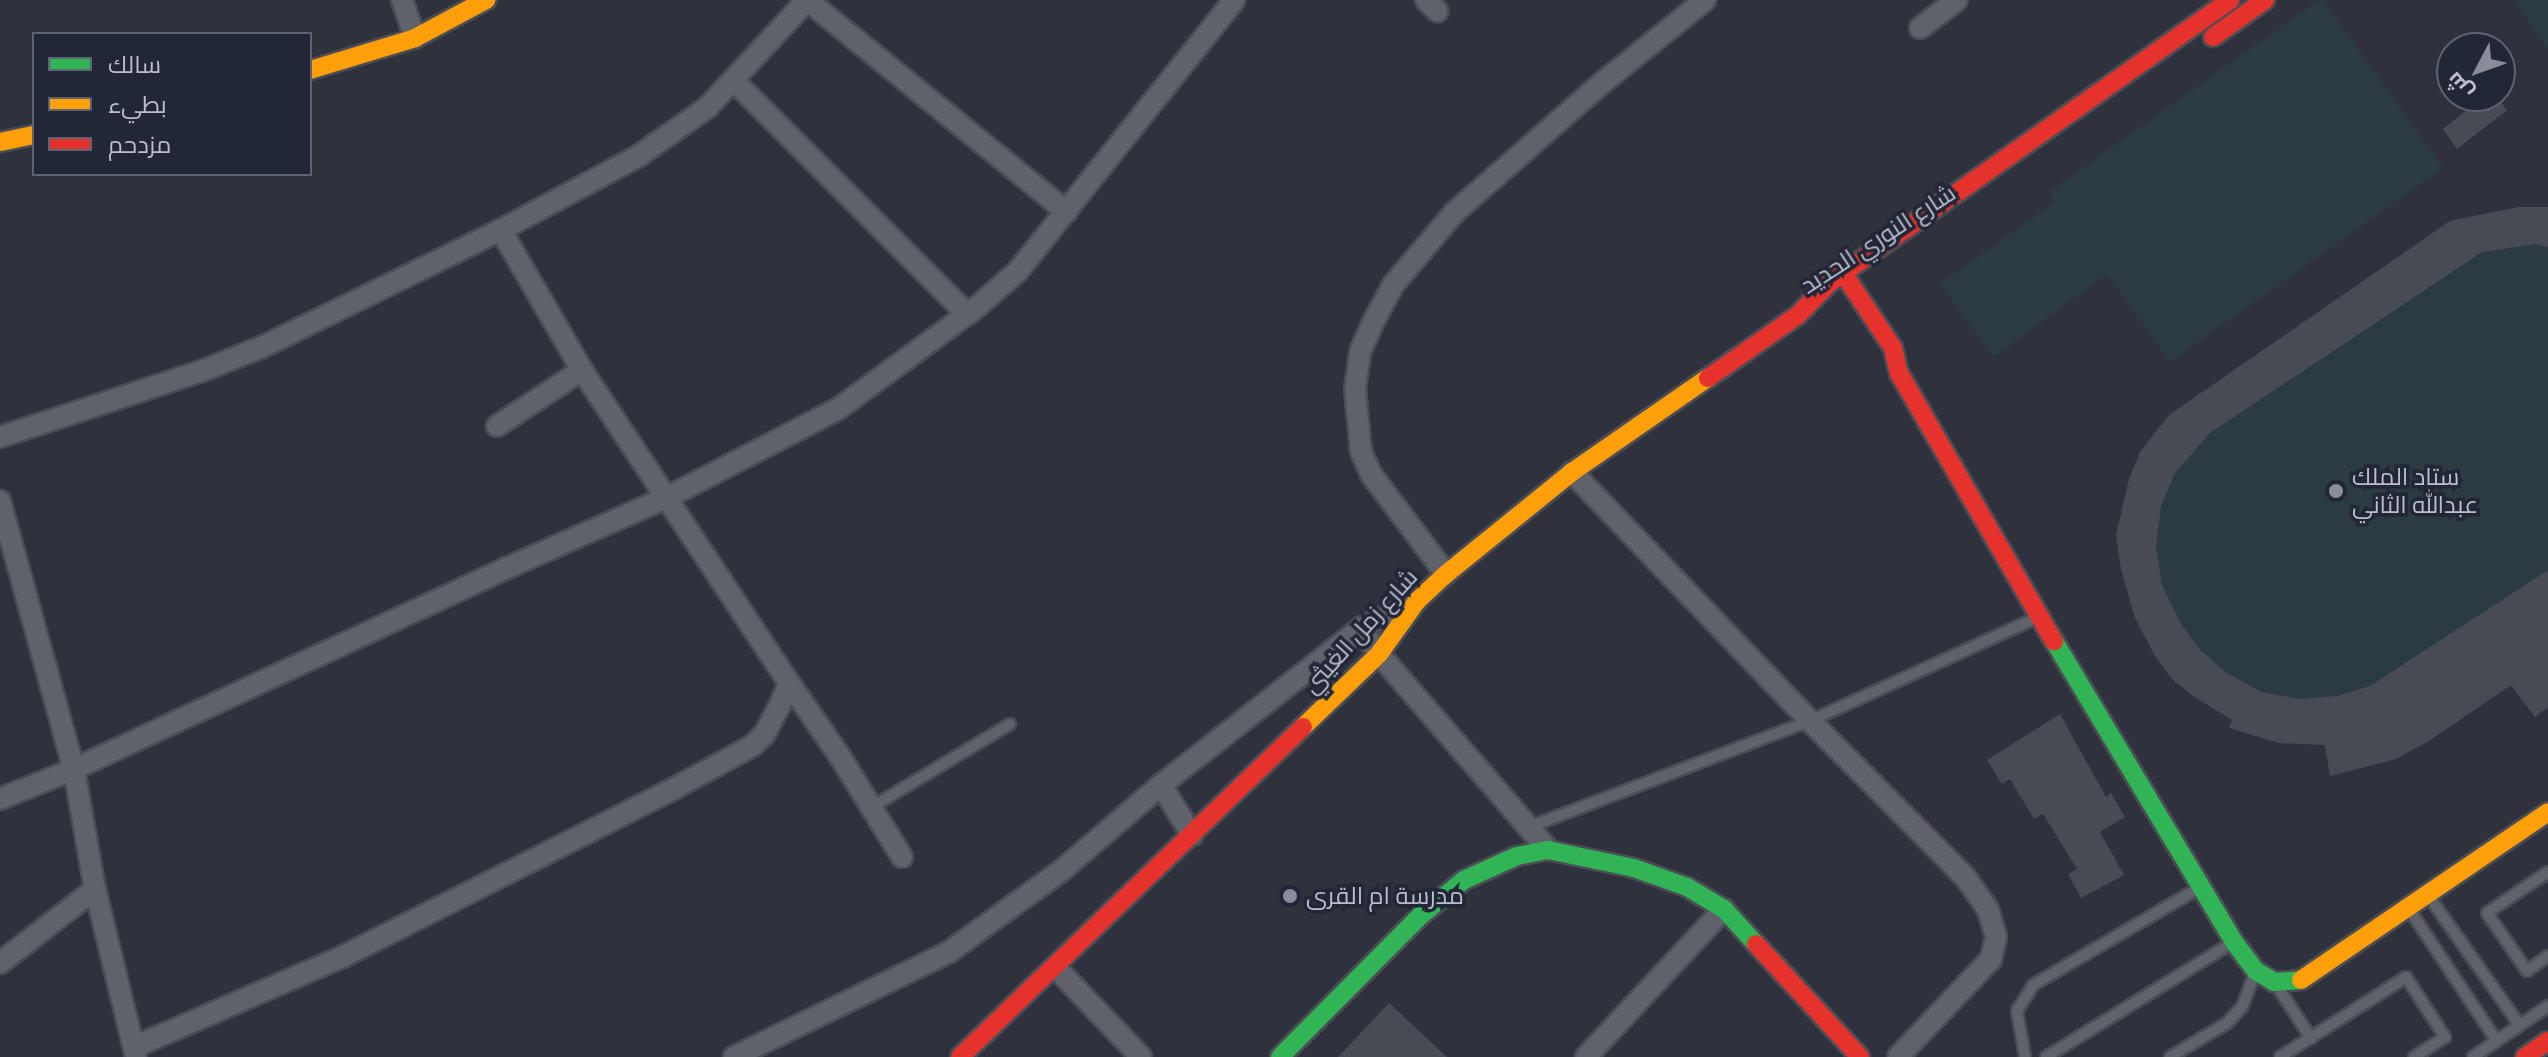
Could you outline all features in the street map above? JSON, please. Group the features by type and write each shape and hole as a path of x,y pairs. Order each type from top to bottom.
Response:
{"street":[{"path":"402,0 415,38"},
{"path":"312,69 415,38 486,0"},
{"path":"0,437 202,371 262,347 501,230 671,136 734,81 807,0 1067,212"},
{"path":"0,799 74,769 509,567 668,497 838,409 967,314 1018,271 1234,0"},
{"path":"1446,574 1371,474 1361,452 1355,389 1360,352 1393,285 1454,213 1601,84 1705,0"},
{"path":"1920,28 1957,0"},
{"name":"شارع النوري الحديد","path":"1798,315 1816,312 1841,286 2230,0"},
{"path":"2194,50 2265,0"},
{"path":"734,81 967,314"},
{"path":"0,142 32,135"},
{"name":"شارع النوري الحديد","path":"1841,286 1945,225"},
{"path":"501,230 582,370 902,857"},
{"path":"1841,286 1879,357 1899,373 2201,887 2234,942 2256,971 2274,982 2293,983 2309,976 2548,812"},
{"name":"شارع زمل الغيثي","path":"960,1057 1056,968 1379,654 1417,601 1446,574 1572,472 1798,315"},
{"path":"497,426 582,370"},
{"path":"1572,472 1810,721 1966,878 1994,922 1996,937 1991,959 1898,1057"},
{"path":"0,501 74,769 95,889 135,1052 382,937 752,746 771,724 789,683"},
{"path":"734,1057 949,952 1061,871 1161,785 1361,628 1417,601"},
{"path":"1361,628 1379,654 1548,850"},
{"path":"1161,785 1192,835"},
{"path":"1280,1057 1420,916 1464,880 1506,860 1548,850 1634,868 1687,887 1724,909 1860,1057"},
{"path":"0,963 95,889"},
{"path":"1586,1057 1724,909"},
{"path":"1056,968 1141,1057"},
{"path":"2529,1056 2548,1041"}],"lane":[{"path":"1529,827 1810,721 2040,617"},
{"path":"872,807 1010,724"},
{"path":"2548,872 2487,913 2527,971 2548,956"},
{"path":"2025,1057 2017,1011 2033,985 2201,887"},
{"path":"2428,894 2519,1024"},
{"path":"2408,907 2496,1040"},
{"path":"2046,1057 2234,942"},
{"path":"2170,1057 2227,1023 2242,1007 2256,971"},
{"path":"2280,1057 2406,977 2445,1037 2414,1057"},
{"path":"2274,982 2311,1038"},
{"path":"2473,1057 2548,1006"}],"shaded area":[{"path":"2323,0 2443,168 2170,362 2107,274 1994,357 1940,284 2055,202 2049,192"},
{"path":"2514,0 2548,0 2548,50"},
{"name":"ستاد الملك عبدالله الثاني","path":"2519,207 2548,207 2548,707 2535,717 2511,686 2431,740 2396,759 2330,776 2325,745 2279,743 2229,728 2232,720 2172,679 2155,656 2135,618 2121,569 2116,535 2129,479 2140,453 2169,415 2450,221"}],"building":[{"path":"2464,112 2504,112 2457,149 2443,129"},
{"path":"2519,207 2548,207 2548,247 2535,244 2482,252 2210,433 2175,473 2161,506 2156,547 2162,585 2180,622 2199,649 2224,671 2261,692 2299,699 2337,696 2370,686 2548,570 2548,707 2535,717 2511,685 2430,740 2396,759 2330,776 2325,745 2279,743 2229,728 2232,720 2172,679 2155,656 2135,618 2121,569 2116,535 2129,479 2140,452 2169,415 2450,221"},
{"path":"2060,714 2106,797 2111,793 2125,817 2100,832 2124,875 2081,898 2068,874 2077,869 2043,814 2034,819 2010,779 2002,784 1987,760"},
{"path":"1389,1003 1447,1057 1338,1057"}],"traffic: fast":[{"path":"2054,641 2234,942 2256,971 2274,982 2301,980"},
{"path":"1280,1057 1420,916 1464,880 1517,856 1548,850 1634,868 1687,887 1724,909 1756,944"}],"traffic: slow":[{"path":"312,69 415,38 486,0"},
{"path":"0,142 32,135"},
{"path":"1303,727 1379,654 1417,601 1446,574 1572,472 1708,378"},
{"path":"2301,980 2548,812"}],"traffic: jam":[{"path":"1708,378 1798,315 1829,283 2230,0"},
{"path":"2213,37 2265,0"},
{"path":"1843,273 1893,348 1899,373 2054,641"},
{"path":"960,1057 1303,727"},
{"path":"1756,944 1860,1057"},
{"path":"2525,1057 2548,1041"}],"place":[{"name":"ستاد الملك عبدالله الثاني","path":"2336,491"},
{"name":"مدرسة ام القرى","path":"1290,896"}]}
